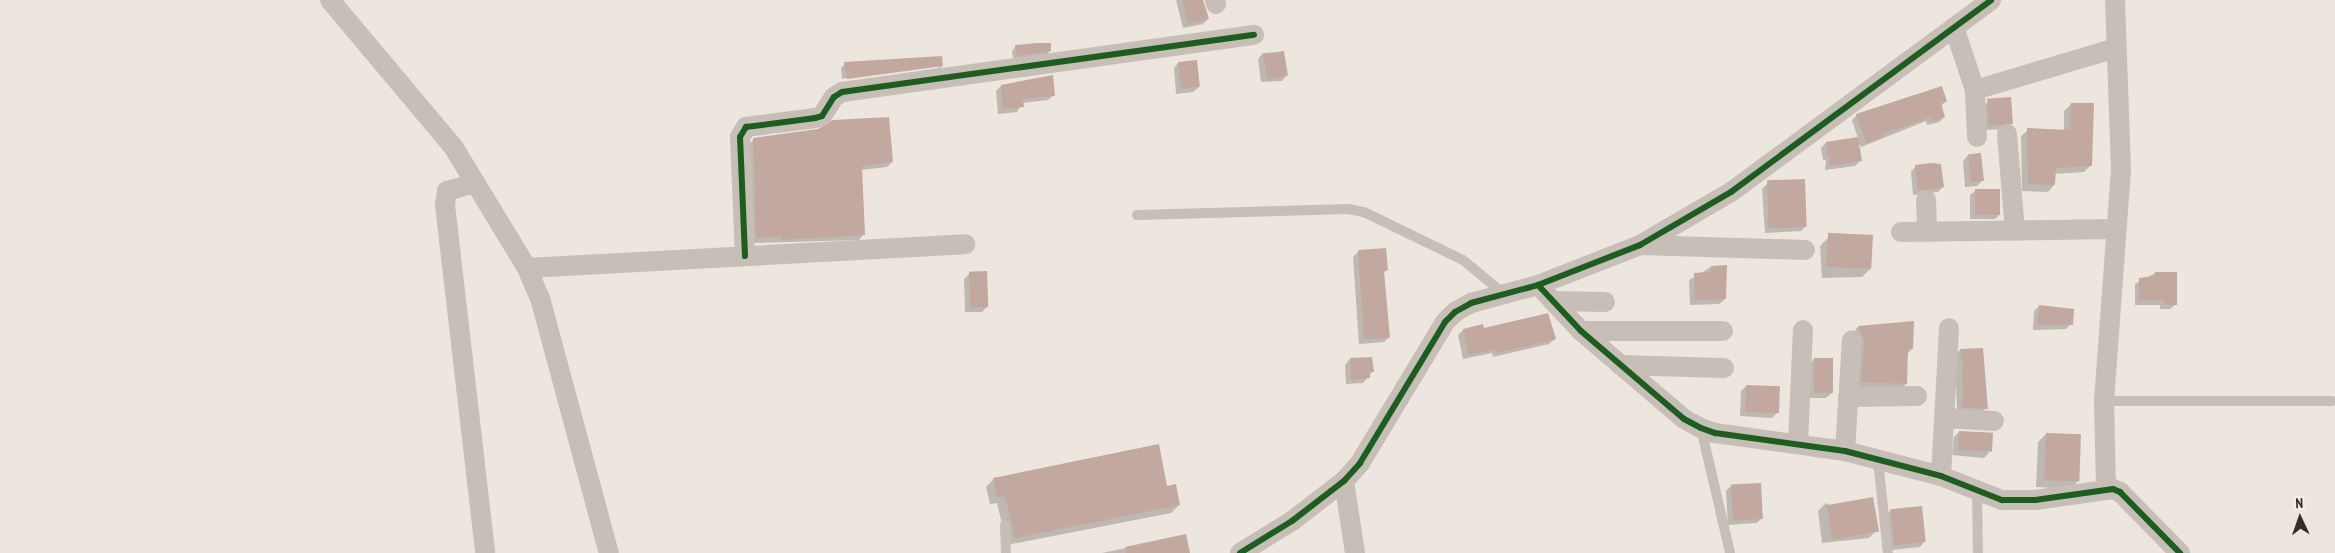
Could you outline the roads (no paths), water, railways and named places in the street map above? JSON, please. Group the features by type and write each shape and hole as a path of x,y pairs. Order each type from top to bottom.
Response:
{"street":[{"path":"330,0 454,148 527,268 540,298 609,553"},
{"path":"1240,553 1292,521 1344,481 1360,463 1445,322 1455,312 1471,304 1538,285 1640,245 1731,192 1991,0"},
{"path":"2106,488 2104,401 2121,171 2115,0"},
{"path":"1954,27 1975,90 1977,137"},
{"path":"745,256 740,137 746,126 822,116 834,97 842,92 1254,35"},
{"path":"1975,90 2116,48"},
{"path":"2007,134 2015,231"},
{"path":"475,183 447,191 445,205 486,553"},
{"path":"1926,200 1927,232"},
{"path":"1901,232 2116,229"},
{"path":"527,268 965,244"},
{"path":"1640,245 1805,250"},
{"path":"1538,285 1581,331 1684,419 1701,428 1715,433 1845,451 1941,476 1977,492 2002,500 2035,500 2106,488 2120,492 2180,553"},
{"path":"1553,301 1605,302"},
{"path":"1941,476 1946,418 1949,328"},
{"path":"1798,443 1803,330"},
{"path":"1581,331 1723,331"},
{"path":"1845,451 1852,340"},
{"path":"1620,365 1724,368"},
{"path":"1848,397 1917,396"},
{"path":"1946,418 1994,421"},
{"path":"1344,481 1355,553"}],"lane":[{"path":"1137,215 1348,209 1364,212 1463,260 1504,294"},
{"path":"2104,401 2332,401"},
{"path":"1701,428 1730,553"},
{"path":"1878,460 1888,553"},
{"path":"1977,492 1978,553"},
{"path":"1005,526 1006,553"}]}
